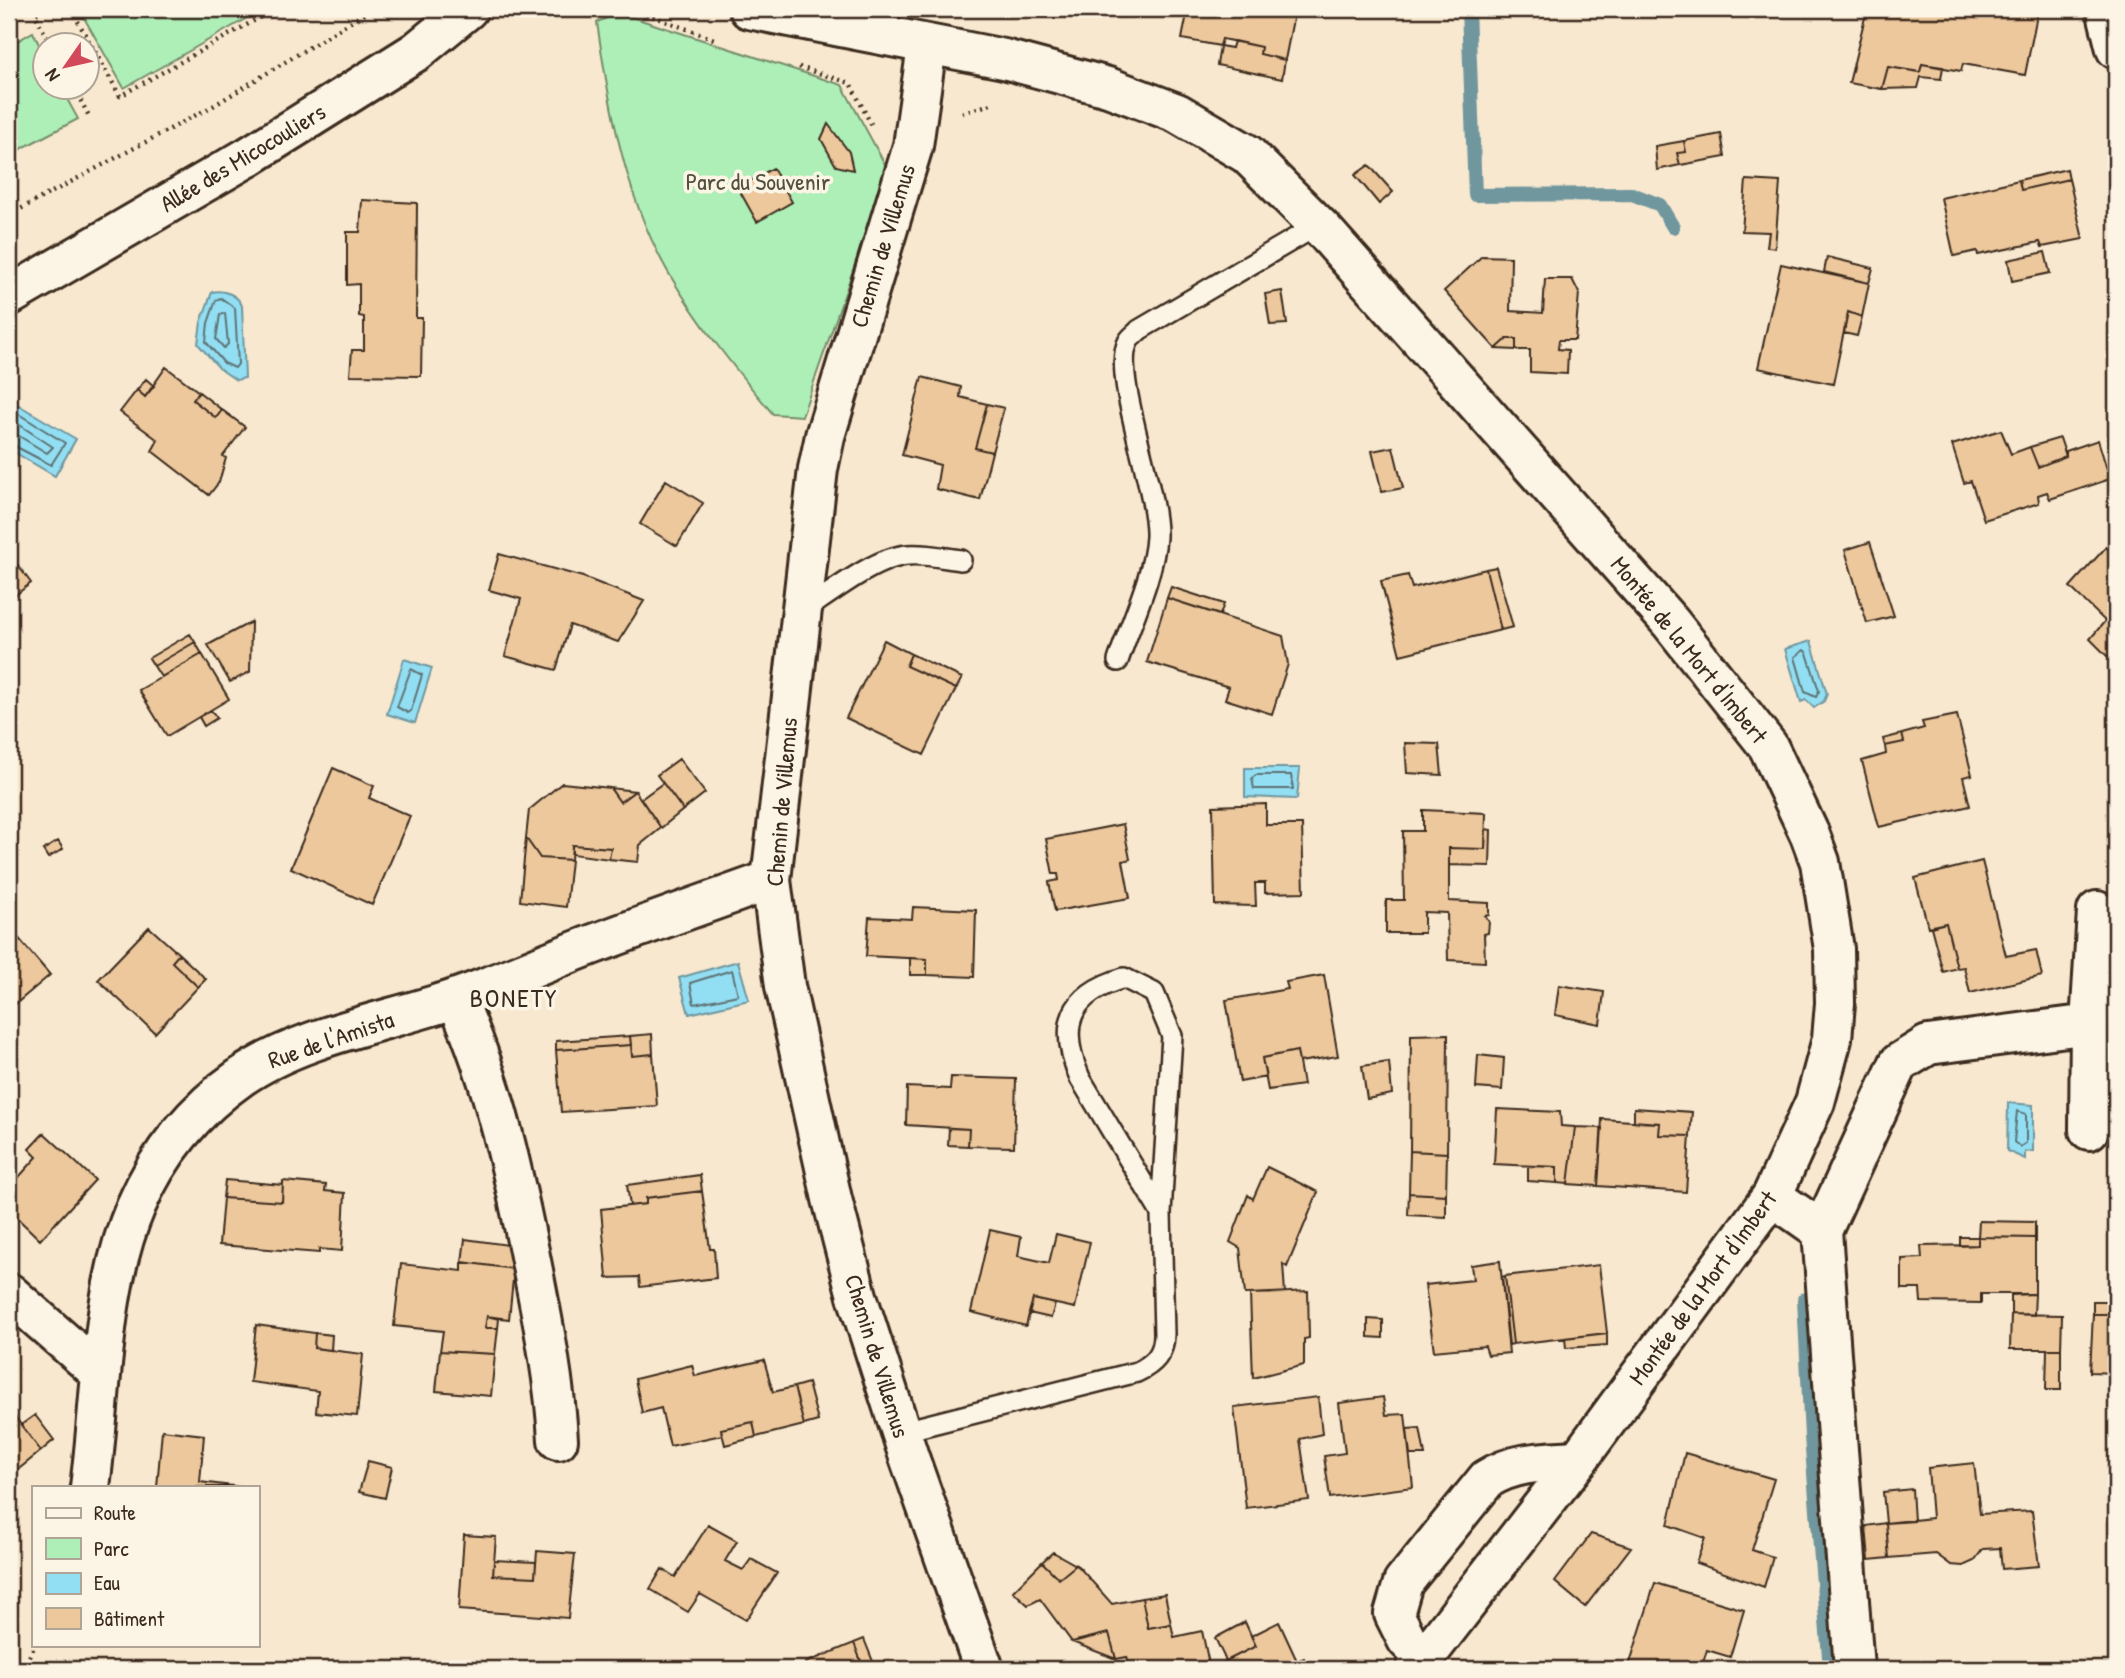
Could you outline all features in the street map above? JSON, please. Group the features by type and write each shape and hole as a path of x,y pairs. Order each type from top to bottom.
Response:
{"street":[{"name":"Allée des Micocouliers","path":"9,296 259,150 417,51 468,9"},
{"name":"Montée de la Mort d'Imbert","path":"749,9 869,21 927,46 1004,60 1074,78 1177,113 1247,154 1318,225 1671,623 1754,725 1787,781 1820,862 1834,949 1835,1003 1832,1039 1815,1102 1772,1196 1578,1460 1420,1663"},
{"path":"2106,9 2116,49"},
{"name":"Chemin de Villemus","path":"927,46 919,114 903,184 825,436 771,880 785,986 832,1199 857,1296 900,1432 984,1669"},
{"name":"Rue de l'Amista","path":"90,1486 100,1373 120,1256 136,1206 189,1120 241,1077 268,1060 456,998 601,941 771,880"},
{"path":"2089,1130 2090,1024 2097,911"},
{"path":"456,998 489,1089 522,1213 544,1326 558,1440"},
{"path":"1854,1669 1822,1231 1899,1063 1907,1056 1928,1045 2090,1024"},
{"path":"1772,1196 1822,1231"},
{"path":"9,1293 100,1373"},
{"path":"1420,1663 1394,1614 1403,1583 1487,1479 1502,1469 1520,1464 1578,1460"}],"lane":[{"path":"1118,661 1154,556 1156,535 1144,457 1124,380 1124,358 1128,341 1139,330 1318,225"},
{"path":"802,612 874,567 897,557 909,555 961,560"},
{"path":"900,1432 1148,1367 1161,1353 1164,1343 1161,1213 1172,1081 1172,1036 1154,992 1124,978 1099,987 1077,1004 1070,1020 1072,1059 1080,1078 1161,1213"}],"path":[{"path":"44,9 35,14 44,32"},
{"path":"71,9 120,96 275,9"},
{"path":"9,215 213,106 372,9"},
{"path":"633,9 719,40"},
{"path":"791,65 850,83 903,184"},
{"path":"82,102 89,116"},
{"path":"867,117 963,113 1001,103"},
{"path":"23,1669 34,1646"}],"green space":[{"path":"79,9 263,9 124,88 102,49 102,32 92,32"},
{"name":"Parc du Souvenir","path":"619,13 842,85 888,170 802,416 773,414 704,327 668,272 653,243 640,213 621,150 597,22"},
{"path":"32,33 32,102 69,102 78,119 9,155 9,46"}],"water":[{"path":"212,292 230,294 242,306 245,378 236,380 220,369 198,344 201,322"},
{"path":"10,400 76,439 55,476 9,449"},
{"path":"1811,641 1827,694 1824,701 1814,708 1806,700 1801,702 1785,649"},
{"path":"404,659 432,668 415,723 387,714"},
{"path":"1245,768 1300,768 1297,799 1245,797"},
{"path":"738,961 749,1000 689,1014 679,978"},
{"path":"2008,1103 2033,1105 2033,1151 2025,1152 2025,1159 2007,1151"}],"building":[{"path":"1098,9 1124,9 1122,17"},
{"path":"1188,9 1295,9 1285,60 1260,54 1261,47 1222,39 1220,46 1182,39"},
{"path":"1867,9 1927,9 1944,12 1945,9 2010,9 2037,15 2025,75 1963,64 1961,71 1922,64 1920,72 1888,67 1882,89 1849,83"},
{"path":"1234,41 1261,47 1260,54 1285,60 1282,79 1217,65 1220,46 1232,48"},
{"path":"1922,64 1943,67 1941,79 1921,77 1918,88 1882,89 1888,67 1920,72"},
{"path":"828,124 849,152 853,170 836,166 821,139"},
{"path":"1721,134 1725,157 1680,165 1677,153 1686,152 1684,141"},
{"path":"1684,141 1686,152 1677,153 1680,165 1657,170 1655,146"},
{"path":"1369,165 1393,192 1379,204 1355,175"},
{"path":"773,168 792,202 757,222 738,188"},
{"path":"2067,169 2069,179 2021,190 2019,180"},
{"path":"2069,179 2083,239 2042,247 2040,242 1978,255 1977,251 1954,256 1941,198 2019,180 2021,190"},
{"path":"1746,180 1780,182 1775,248 1767,247 1769,232 1742,231"},
{"path":"362,200 417,203 416,318 422,318 421,376 350,375 352,350 364,350 364,317 359,316 359,284 347,285 347,232 360,232"},
{"path":"2045,252 2050,273 2012,281 2008,260"},
{"path":"1482,256 1511,257 1510,311 1543,313 1545,279 1572,279 1579,293 1575,340 1559,340 1558,349 1568,350 1567,374 1530,372 1530,350 1516,350 1516,339 1507,339 1496,349 1444,291"},
{"path":"1827,257 1873,268 1869,283 1824,272"},
{"path":"1781,264 1869,283 1862,317 1848,312 1833,384 1758,368"},
{"path":"1282,291 1287,324 1270,325 1265,294"},
{"path":"1848,312 1862,317 1857,336 1844,333"},
{"path":"1507,339 1516,339 1516,350 1496,349"},
{"path":"166,367 199,392 193,400 216,418 222,410 245,427 223,456 226,458 219,482 209,495 152,451 158,440 120,412 137,390 145,397"},
{"path":"922,377 961,387 960,397 987,404 975,448 992,452 980,500 936,489 940,465 902,455"},
{"path":"146,379 154,386 145,397 137,390"},
{"path":"199,392 222,410 216,418 193,400"},
{"path":"987,404 1004,408 992,452 975,448"},
{"path":"2001,430 2011,454 2030,447 2038,467 2066,456 2066,451 2098,440 2110,479 2050,499 2047,492 2038,495 2039,503 1984,520 1971,481 1964,483 1952,445"},
{"path":"2060,438 2066,456 2038,467 2030,447"},
{"path":"1393,447 1403,488 1382,492 1372,451"},
{"path":"666,480 703,503 677,546 640,524"},
{"path":"1870,542 1894,616 1867,623 1845,550"},
{"path":"2106,547 2116,556 2116,665 2090,639 2105,621 2070,587"},
{"path":"499,554 583,577 644,601 618,642 570,625 556,670 505,656 521,599 489,590"},
{"path":"11,556 31,583 9,600 9,557"},
{"path":"1496,567 1513,627 1501,630 1486,569"},
{"path":"1486,569 1501,630 1400,655 1381,581 1408,575 1412,588"},
{"path":"1171,587 1224,604 1220,615 1167,598"},
{"path":"1167,598 1283,636 1288,664 1272,714 1225,699 1229,687 1147,662"},
{"path":"251,622 250,672 230,682 208,645"},
{"path":"190,634 195,642 154,666 149,658"},
{"path":"884,640 911,654 906,666 956,689 924,755 846,718"},
{"path":"195,642 202,654 161,677 154,666"},
{"path":"202,654 229,699 167,736 139,690"},
{"path":"911,654 962,678 956,689 906,666"},
{"path":"211,710 217,718 204,726 199,717"},
{"path":"1957,715 1972,775 1963,777 1970,806 1879,827 1862,761 1886,754 1885,746 1904,742 1902,734 1924,728 1922,722"},
{"path":"1902,734 1904,742 1885,746 1883,739"},
{"path":"1405,743 1439,744 1442,775 1407,773"},
{"path":"679,759 705,793 683,810 657,775"},
{"path":"333,768 374,786 369,798 410,816 372,905 291,868"},
{"path":"562,783 610,788 620,802 635,791 661,828 640,845 638,862 609,859 611,848 572,845 571,860 540,858 526,838 529,810"},
{"path":"663,783 683,810 661,828 641,799"},
{"path":"610,788 635,791 620,802"},
{"path":"1266,804 1266,825 1302,825 1304,892 1265,893 1265,883 1255,883 1256,906 1215,905 1213,806"},
{"path":"1423,810 1486,813 1485,849 1449,848 1449,901 1489,903 1489,915 1485,916 1489,922 1488,933 1484,934 1485,962 1448,960 1447,913 1424,912 1424,933 1386,933 1386,900 1404,900 1403,831 1423,831"},
{"path":"1123,824 1130,859 1123,861 1130,898 1055,911 1049,882 1059,880 1058,874 1053,874 1046,839"},
{"path":"1486,829 1491,830 1490,866 1449,865 1449,848 1485,849"},
{"path":"526,838 540,858 571,860 566,907 520,901"},
{"path":"58,841 63,849 48,858 43,850"},
{"path":"572,845 611,848 609,859 572,854"},
{"path":"1982,861 2006,956 2036,950 2042,976 1970,993 1964,967 1957,968 1946,923 1928,927 1915,878"},
{"path":"913,907 976,910 974,977 927,975 927,959 866,956 869,917 912,919"},
{"path":"1946,923 1957,968 1943,972 1931,927"},
{"path":"9,927 50,975 12,1007 9,1003"},
{"path":"149,927 179,954 172,962 198,987 155,1033 98,980"},
{"path":"179,954 206,979 198,987 172,962"},
{"path":"910,958 927,959 927,975 910,975"},
{"path":"1324,975 1338,1056 1299,1062 1297,1051 1262,1058 1266,1077 1240,1082 1226,1000 1288,989 1286,982"},
{"path":"1559,985 1604,992 1600,1024 1555,1015"},
{"path":"652,1034 653,1054 632,1056 630,1036"},
{"path":"1448,1034 1447,1153 1410,1151 1411,1035"},
{"path":"630,1036 631,1045 556,1050 556,1041"},
{"path":"631,1045 632,1056 653,1054 657,1106 561,1112 556,1050"},
{"path":"1297,1051 1303,1085 1268,1090 1262,1058"},
{"path":"1478,1055 1504,1058 1502,1090 1476,1088"},
{"path":"1389,1062 1392,1094 1367,1099 1362,1066"},
{"path":"951,1077 1016,1079 1014,1147 968,1146 969,1129 906,1125 907,1087 950,1089"},
{"path":"1634,1108 1692,1112 1690,1136 1659,1135 1660,1123 1634,1122"},
{"path":"1497,1109 1560,1112 1561,1126 1575,1127 1568,1184 1557,1183 1557,1167 1494,1164"},
{"path":"1602,1119 1660,1123 1659,1135 1690,1136 1686,1192 1598,1186"},
{"path":"1575,1127 1602,1128 1598,1186 1568,1184"},
{"path":"949,1128 969,1129 968,1146 948,1145"},
{"path":"44,1133 95,1180 40,1240 9,1210 9,1188 37,1157 29,1149"},
{"path":"1410,1151 1447,1153 1446,1195 1409,1193"},
{"path":"1528,1166 1557,1167 1557,1183 1528,1181"},
{"path":"1267,1167 1318,1192 1287,1267 1283,1264 1285,1293 1245,1294 1240,1248 1230,1242 1248,1195 1253,1199"},
{"path":"700,1175 702,1191 646,1198 646,1204 630,1206 627,1185"},
{"path":"225,1180 283,1185 282,1202 223,1198"},
{"path":"283,1181 326,1185 325,1191 345,1193 342,1251 319,1249 319,1253 219,1245 223,1198 282,1202"},
{"path":"702,1191 710,1249 714,1249 716,1278 640,1287 639,1277 607,1278 601,1209 646,1204 646,1198"},
{"path":"1409,1193 1446,1195 1446,1217 1408,1215"},
{"path":"1979,1221 2035,1222 2035,1238 1978,1237"},
{"path":"990,1230 1021,1237 1018,1256 1049,1263 1056,1234 1090,1242 1075,1308 1033,1299 1026,1326 971,1312"},
{"path":"1960,1237 1978,1237 1978,1245 1960,1246"},
{"path":"1978,1237 2035,1238 2035,1294 1981,1294 1981,1303 1921,1302 1920,1289 1902,1289 1902,1259 1922,1258 1921,1246 1978,1245"},
{"path":"465,1239 516,1246 514,1269 462,1262"},
{"path":"1500,1261 1509,1353 1488,1355 1485,1346 1434,1351 1425,1285 1473,1280 1471,1265"},
{"path":"462,1262 514,1269 509,1319 487,1316 485,1328 498,1328 495,1354 440,1351 443,1331 394,1326 401,1264 462,1271"},
{"path":"1599,1265 1607,1333 1513,1344 1505,1276"},
{"path":"1505,1276 1513,1344 1509,1345 1502,1277"},
{"path":"1308,1291 1309,1338 1304,1339 1304,1365 1253,1378 1250,1294"},
{"path":"2035,1294 2034,1315 2011,1314 2011,1295"},
{"path":"1033,1299 1055,1304 1051,1318 1029,1313"},
{"path":"2093,1301 2116,1301 2116,1314 2093,1314"},
{"path":"2011,1314 2062,1315 2061,1349 2010,1349"},
{"path":"2093,1314 2116,1314 2116,1373 2090,1372"},
{"path":"487,1316 499,1319 498,1328 485,1328"},
{"path":"1368,1319 1383,1320 1383,1338 1368,1337"},
{"path":"256,1325 315,1333 314,1348 363,1354 357,1416 316,1412 318,1391 250,1382"},
{"path":"315,1333 332,1335 331,1350 314,1348"},
{"path":"1607,1333 1607,1345 1566,1348 1565,1338"},
{"path":"2047,1349 2061,1349 2061,1390 2046,1390"},
{"path":"440,1351 495,1354 491,1396 436,1391"},
{"path":"764,1360 773,1392 794,1387 804,1425 756,1437 753,1422 721,1429 722,1435 670,1446 661,1408 642,1413 635,1379 692,1365 695,1376"},
{"path":"808,1383 818,1421 804,1425 794,1387"},
{"path":"1318,1397 1322,1434 1300,1439 1309,1500 1246,1508 1234,1407"},
{"path":"1383,1397 1386,1415 1405,1414 1413,1487 1330,1498 1324,1456 1345,1453 1339,1403"},
{"path":"9,1409 41,1451 9,1477"},
{"path":"35,1415 54,1440 41,1451 21,1425"},
{"path":"753,1422 756,1437 725,1445 721,1429"},
{"path":"1420,1428 1425,1455 1410,1455 1407,1429"},
{"path":"162,1430 204,1435 200,1482 233,1486 157,1486"},
{"path":"1685,1453 1774,1479 1752,1550 1773,1557 1764,1587 1696,1563 1705,1538 1668,1525"},
{"path":"368,1461 392,1467 385,1498 359,1492"},
{"path":"1974,1463 1980,1514 2032,1511 2039,1566 2002,1569 2000,1548 1983,1549 1974,1561 1963,1566 1951,1565 1936,1554 1889,1558 1886,1523 1932,1518 1928,1468"},
{"path":"1912,1489 1914,1521 1886,1523 1883,1492"},
{"path":"1886,1523 1889,1558 1869,1560 1866,1526"},
{"path":"708,1525 737,1541 725,1561 743,1570 751,1559 777,1573 746,1620 700,1594 688,1612 650,1589 662,1569 675,1577"},
{"path":"1591,1534 1631,1547 1585,1607 1555,1582"},
{"path":"464,1535 496,1537 493,1575 535,1577 537,1551 575,1554 568,1618 459,1610"},
{"path":"1053,1552 1076,1565 1059,1579 1042,1562"},
{"path":"494,1560 536,1562 535,1577 493,1575"},
{"path":"1042,1562 1059,1579 1076,1565 1112,1604 1142,1598 1148,1628 1171,1624 1174,1637 1202,1631 1210,1669 1130,1669 1127,1657 1116,1659 1109,1633 1072,1642 1040,1599 1028,1605 1013,1591"},
{"path":"1655,1583 1744,1610 1730,1657 1707,1650 1701,1669 1628,1669"},
{"path":"1165,1594 1171,1624 1148,1628 1142,1598"},
{"path":"1245,1622 1256,1646 1226,1661 1215,1638"},
{"path":"1279,1622 1297,1661 1304,1658 1309,1669 1210,1669 1256,1646 1251,1636"},
{"path":"1109,1633 1116,1659 1072,1642"},
{"path":"864,1639 876,1669 864,1669 854,1643"},
{"path":"854,1643 864,1669 808,1669 805,1663"}],"waterway":[{"path":"1468,9 1475,195 1632,194 1660,205 1673,227"},
{"path":"1804,1299 1811,1437 1830,1669"}],"district":[{"name":"BONETY","path":"514,998"}]}
